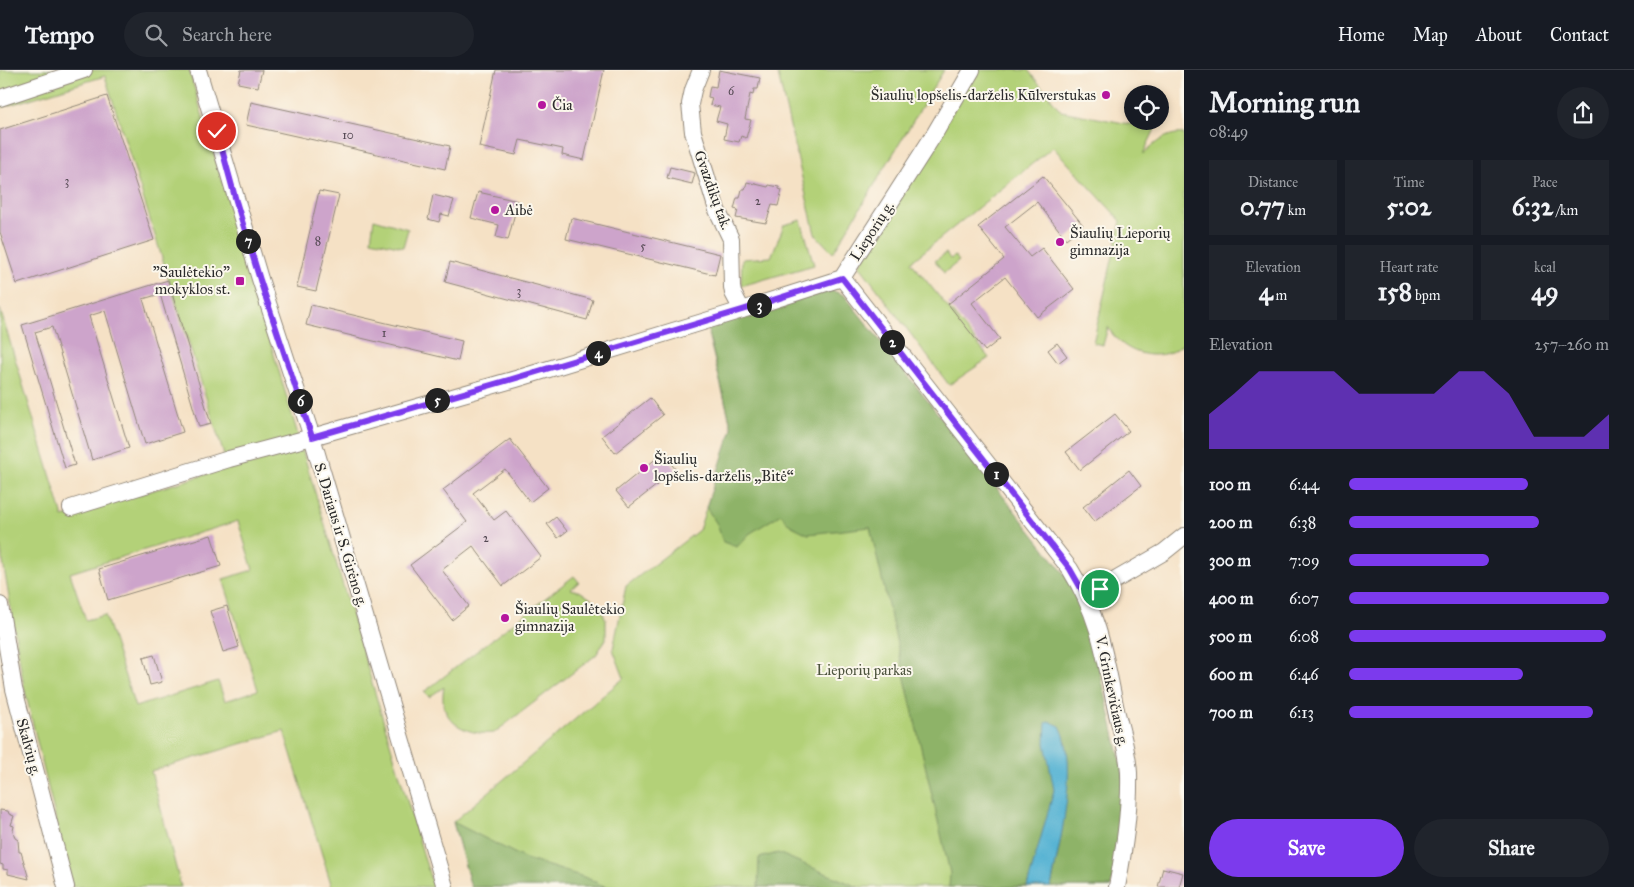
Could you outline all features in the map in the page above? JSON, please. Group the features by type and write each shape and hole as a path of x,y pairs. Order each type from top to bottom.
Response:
{"street":[{"path":"0,98 84,70"},
{"name":"S. Dariaus ir S. Girėno g.","path":"198,70 251,253 312,437 445,887"},
{"name":"Gvazdikų tak.","path":"701,70 690,104 692,132 717,210 731,238 732,287 742,310"},
{"name":"Lieporių g.","path":"71,508 229,459 516,378 842,278 972,70"},
{"name":"V. Grinkevičiaus g.","path":"842,278 1070,569 1086,597 1100,632 1107,658 1129,772 1125,844 1116,887"},
{"path":"1086,597 1164,552 1184,536"},
{"name":"Skalvių g.","path":"0,605 14,689 66,887"}],"green space":[{"path":"0,70 189,70 433,887 332,887 284,731 151,771 181,887 72,887 24,687 0,544 0,309 63,517 228,468 105,76 0,108","holes":["238,521 253,570 223,579 258,690 225,701 218,681 135,707 105,615 86,620 70,573"]},
{"path":"777,70 944,70 833,253 815,234"},
{"path":"978,70 1028,70 1061,111 1124,123 1124,130 1155,130 1143,154 1157,142 1167,137 1184,134 1184,343 1171,352 1152,355 1135,351 1119,341 1108,327 1103,345 1093,343 1121,221 1053,147 911,262 989,358 949,385 859,265"},
{"path":"374,219 408,229 403,247 371,240"},
{"path":"801,220 814,265 741,286 742,259 771,257 784,225"},
{"path":"946,253 950,259 955,256 959,261 944,273 935,261"},
{"path":"830,290 844,295 1063,572 1080,601 1090,628 1123,772 1125,808 1111,887 1051,887 1066,797 1066,741 1053,779 1054,790 1052,799 1027,887 948,887 950,873 870,527 808,534 790,525 781,514 749,534 737,547 723,542 717,524 706,507 732,429 707,327"},
{"name":"Lieporių parkas","path":"844,295 1111,887 471,887 453,822 624,678 613,649 626,586 699,530 732,429 708,334"},
{"path":"574,576 579,582 571,589 581,592 597,603 606,619 606,639 596,655 494,733 473,732 455,724 445,709 443,699 444,687 429,697 424,692"},
{"path":"453,822 526,859 587,878 606,887 471,887"},
{"path":"778,853 858,887 758,887 759,858"}],"water":[{"path":"1049,721 1060,726 1066,742 1068,782 1063,828 1051,887 1027,887 1054,790 1045,743 1046,723"}],"building":[{"path":"241,70 262,70 258,87 238,83"},
{"name":"Čia","path":"496,70 604,70 584,160 562,155 563,149 520,140 516,155 479,147"},
{"path":"719,70 760,78 758,89 754,89 753,95 750,94 745,119 751,120 746,138 741,136 739,142 724,139 727,124 716,121 720,107 710,105 712,98 708,97 710,86 716,87"},
{"path":"107,96 154,240 17,284 0,232 0,130"},
{"path":"251,102 450,146 445,169 246,125"},
{"path":"670,167 695,173 692,184 667,178"},
{"path":"1043,176 1083,225 1066,239 1037,202 1005,227 1030,257 1042,248 1074,289 1037,317 1005,277 972,303 1000,339 985,351 948,304 1004,259 978,227"},
{"path":"747,182 768,187 769,185 779,187 782,190 778,206 772,205 766,223 736,218 738,210 734,209 737,198 740,198 742,189 745,189"},
{"path":"319,191 339,195 316,291 297,287"},
{"name":"Aibė","path":"478,192 518,201 508,240 496,237 499,225 471,218"},
{"path":"433,195 454,200 449,216 441,214 439,222 428,219"},
{"path":"571,218 720,254 715,275 566,239"},
{"path":"450,262 593,300 587,320 445,282"},
{"path":"168,280 211,424 199,427 160,294 143,299 183,432 145,444 105,311 89,316 129,448 92,460 52,327 35,332 75,465 65,468 22,325"},
{"path":"311,305 462,341 458,361 306,325"},
{"path":"1057,343 1067,356 1058,363 1048,350"},
{"path":"650,398 663,415 615,453 602,436"},
{"path":"1115,414 1129,431 1080,470 1066,452"},
{"path":"510,439 548,488 530,502 505,469 473,493 494,520 506,511 541,557 503,586 473,546 442,570 469,606 452,620 410,565 467,522 443,490"},
{"path":"663,453 676,470 629,507 616,491"},
{"path":"1129,470 1141,486 1094,522 1083,507"},
{"path":"556,517 567,531 558,538 547,524"},
{"path":"211,535 221,566 108,600 99,569"},
{"path":"227,606 239,647 223,652 210,611"},
{"path":"154,655 162,682 150,685 143,658"},
{"path":"0,810 8,811 9,814 14,816 11,825 14,826 13,831 15,838 18,840 19,852 21,852 29,879 8,874 8,870 3,869 3,865 0,864"},
{"path":"1163,868 1183,873 1179,887 1158,887"}],"place":[{"name":"Šiaulių lopšelis-darželis Kūlverstukas","path":"1106,95"},
{"name":"Čia","path":"542,105"},
{"name":"Aibė","path":"495,210"},
{"name":"Šiaulių Lieporių gimnazija","path":"1060,242"},
{"name":"\"Saulėtekio\" mokyklos st.","path":"240,281"},
{"name":"Šiaulių lopšelis-darželis „Bitė“","path":"644,468"},
{"name":"Šiaulių Saulėtekio gimnazija","path":"505,618"}],"route":[{"path":"217,131 260,280 312,437 516,378 842,278 1070,569 1086,597 1100,589"}]}
